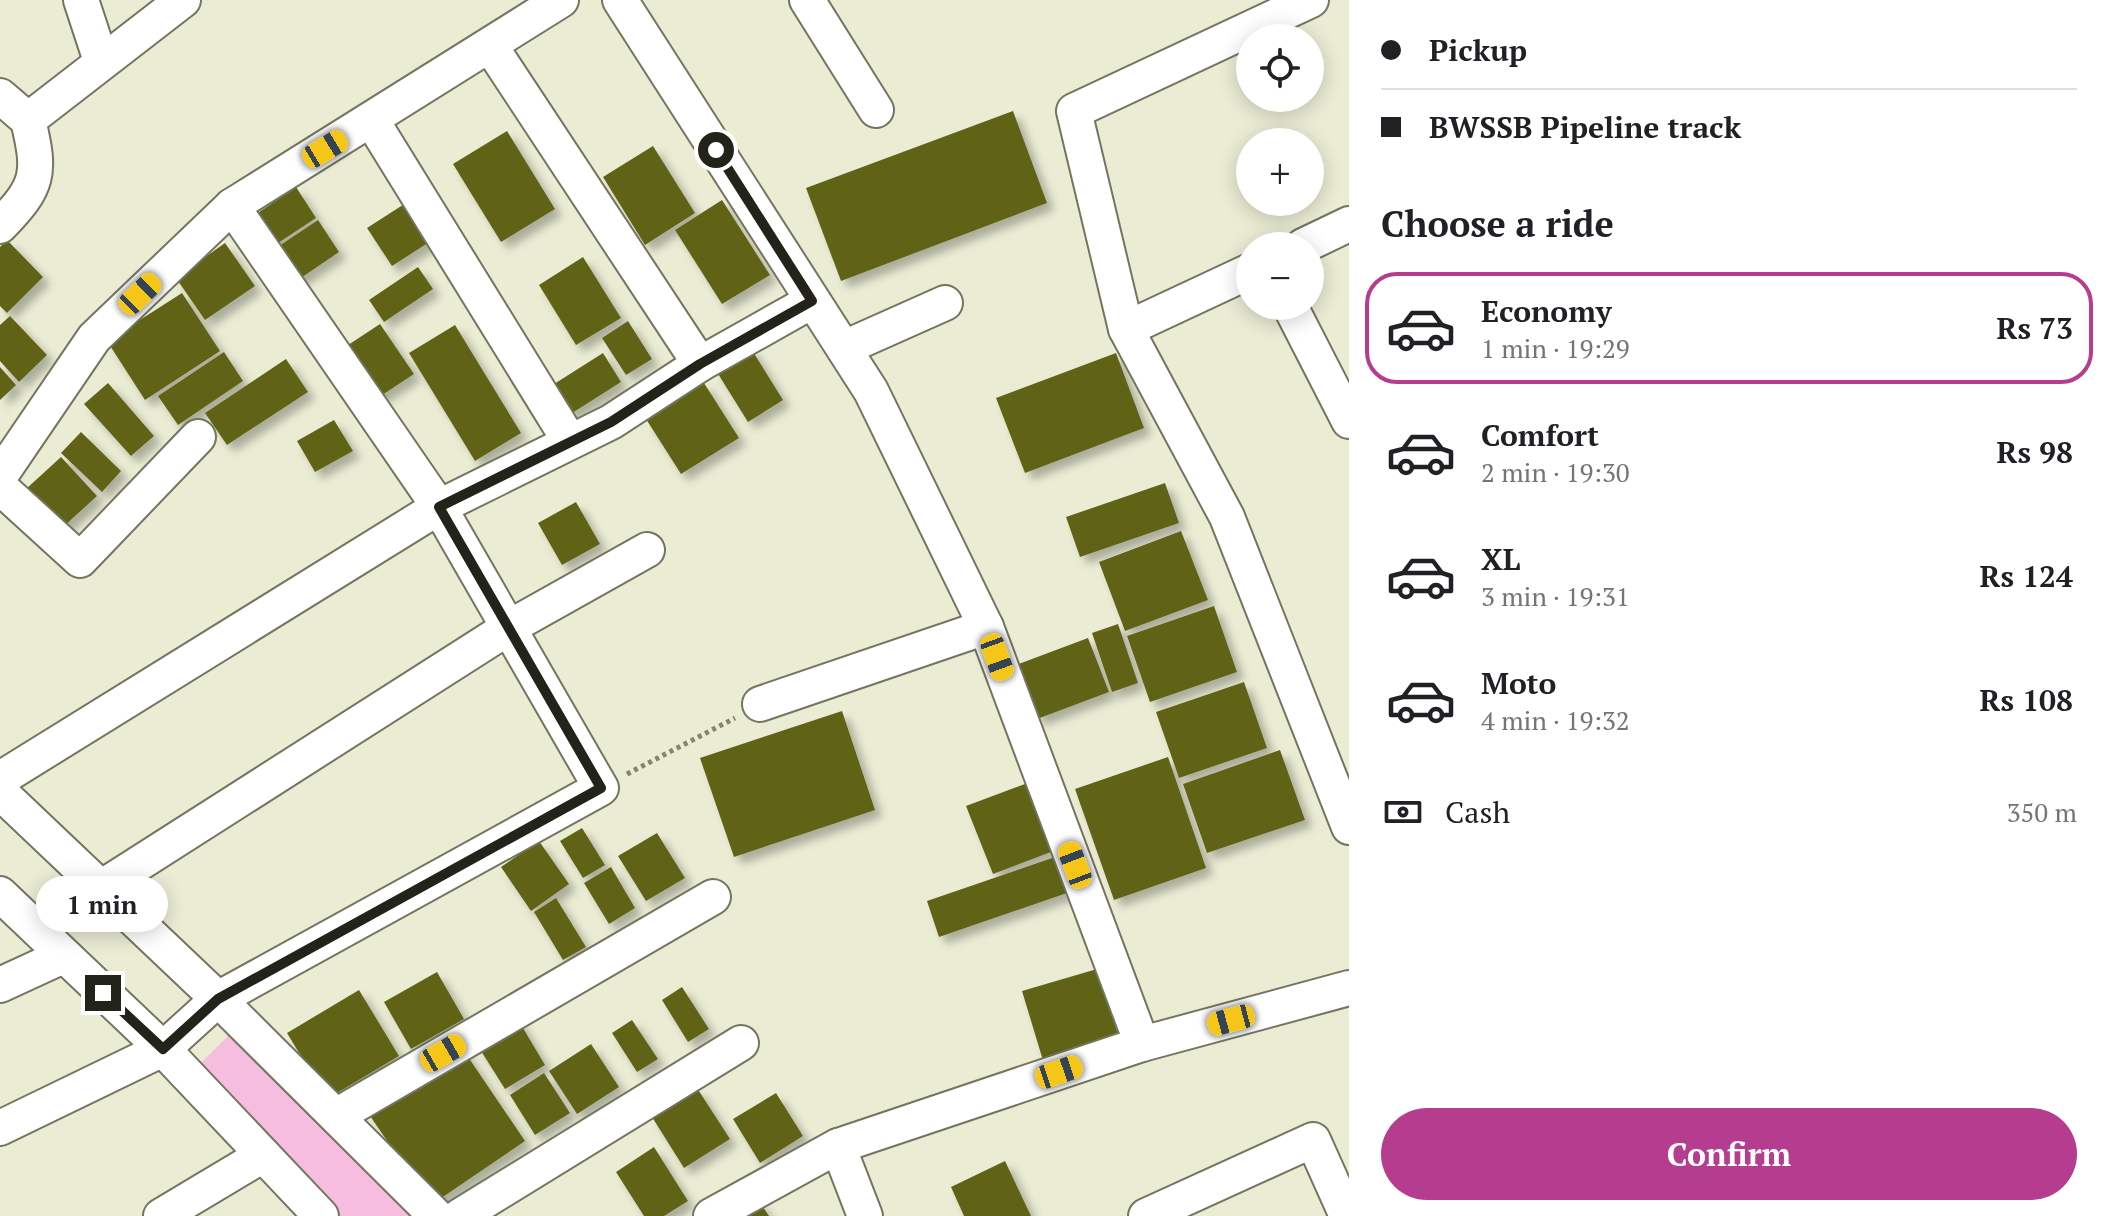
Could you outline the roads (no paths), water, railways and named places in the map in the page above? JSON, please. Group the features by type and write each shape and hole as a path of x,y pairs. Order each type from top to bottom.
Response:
{"street":[{"path":"81,0 101,61"},
{"path":"28,120 183,0"},
{"path":"0,476 94,338 232,206 491,47 561,0"},
{"path":"620,0 871,391 986,627 1142,1044"},
{"path":"807,0 876,110"},
{"path":"1311,0 1074,111 1126,329 1227,517 1349,827"},
{"path":"491,47 700,364"},
{"path":"0,96 28,120 36,159 36,177 25,200 0,226"},
{"path":"372,121 569,440"},
{"path":"0,1128 163,1049 218,999 601,788 439,507 352,385 232,206"},
{"path":"1324,236 1349,224"},
{"path":"1126,329 1236,278"},
{"path":"0,779 439,507 569,440 611,422 700,364 812,301"},
{"path":"844,348 945,303"},
{"path":"1297,320 1349,421"},
{"path":"0,487 80,560 198,437"},
{"path":"99,889 508,628 647,550"},
{"path":"760,704 986,627"},
{"path":"0,792 218,999 436,1216"},
{"path":"0,894 163,1049 321,1216"},
{"path":"336,1116 713,897"},
{"path":"0,985 63,956"},
{"path":"711,1216 838,1146 1142,1044 1349,988"},
{"path":"460,1216 741,1043"},
{"path":"1146,1216 1313,1140 1347,1216"},
{"path":"838,1146 865,1216"},
{"path":"161,1216 263,1155"}]}
